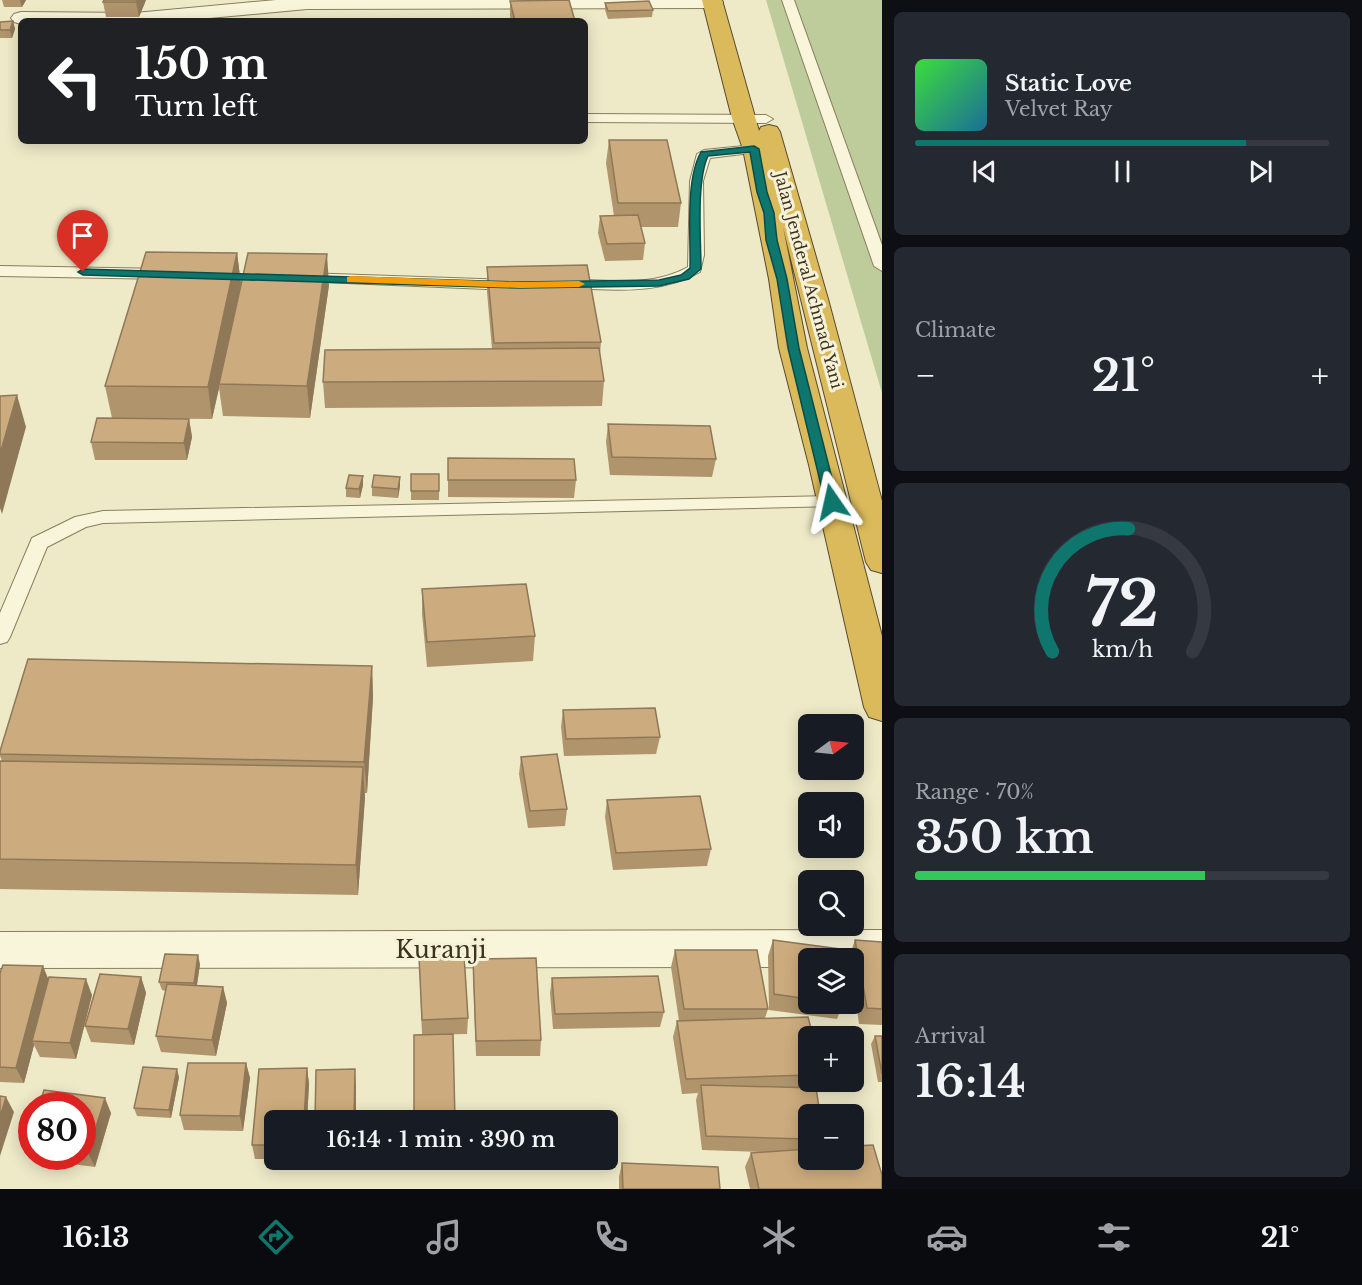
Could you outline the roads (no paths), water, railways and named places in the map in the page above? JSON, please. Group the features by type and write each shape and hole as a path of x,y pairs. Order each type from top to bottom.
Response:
{"highway":[{"name":"Jalan Jenderal Achmad Yani","path":"719,1 755,119 815,299 882,562"},
{"name":"Jalan Jenderal Achmad Yani","path":"755,119 754,149 782,279 793,348 882,707"}],"street":[{"path":"155,18 307,3 719,1"},
{"name":"Kuranji","path":"0,950 882,948"}],"lane":[{"path":"788,0 882,266"},
{"path":"588,118 755,119"},
{"path":"555,284 659,283 685,277 695,269 697,192 700,164 704,154 754,149"},
{"path":"0,271 181,274"},
{"path":"286,277 532,285"},
{"path":"0,637 39,543 82,521 103,517 832,502"}]}
